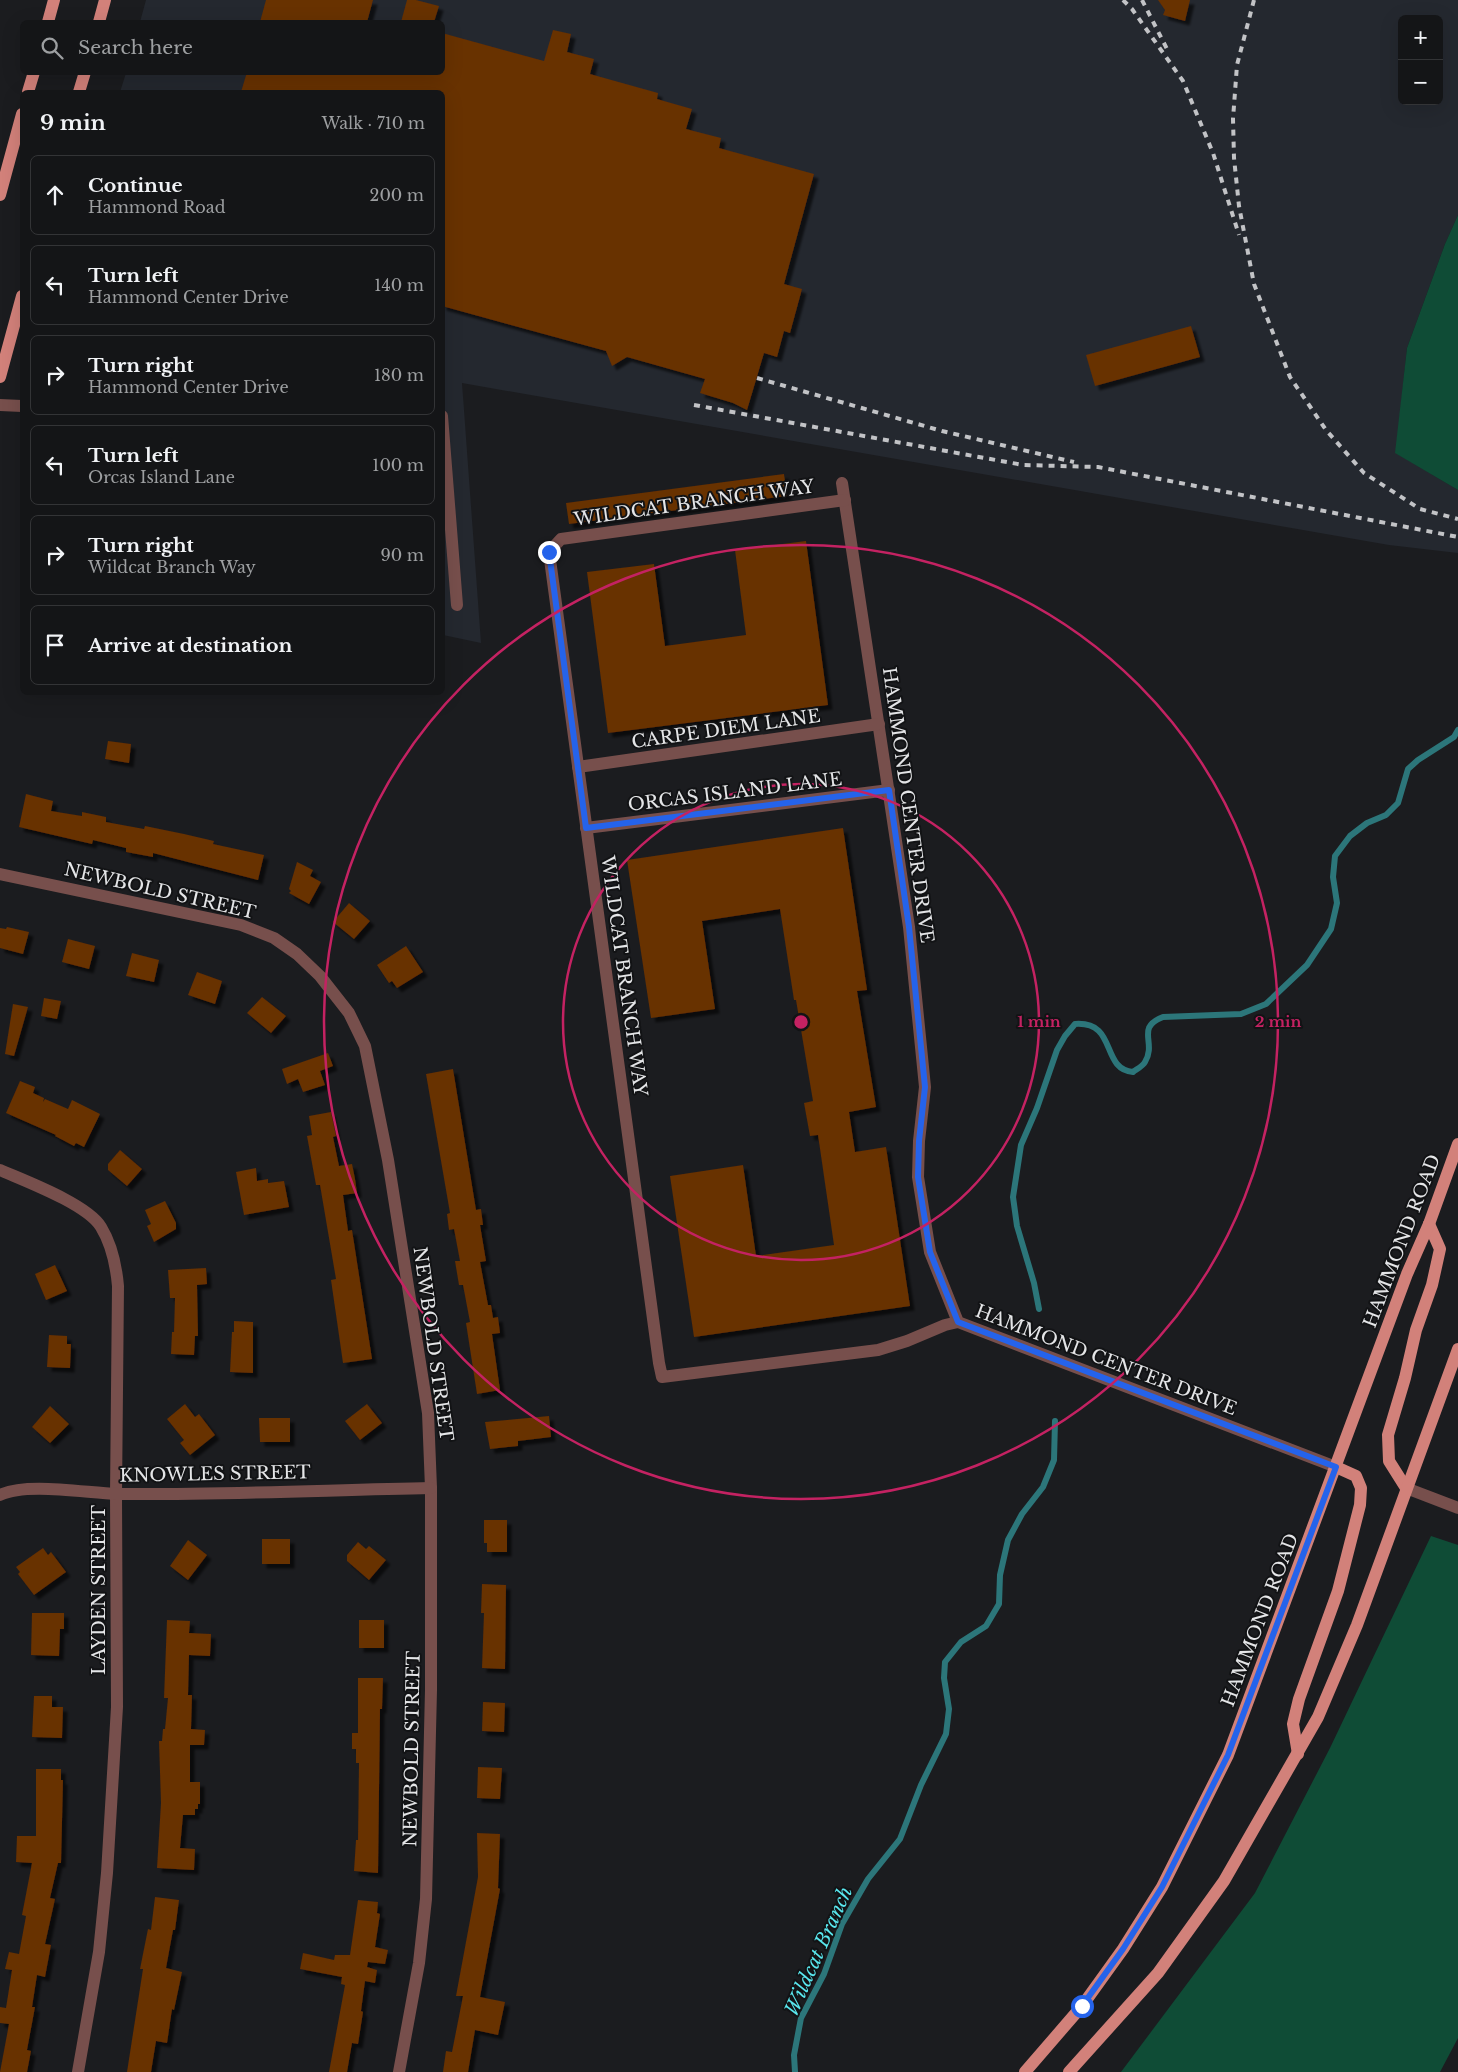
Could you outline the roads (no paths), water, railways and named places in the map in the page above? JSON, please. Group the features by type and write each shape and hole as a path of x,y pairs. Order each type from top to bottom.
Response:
{"main road":[{"path":"49,20 54,0"},
{"path":"100,20 105,0"},
{"path":"29,90 33,75"},
{"path":"80,90 84,75"},
{"path":"0,195 20,121"},
{"path":"0,377 20,303"},
{"name":"HAMMOND ROAD","path":"1025,2072 1082,2006 1123,1949 1162,1887 1228,1755 1407,1274 1429,1224 1458,1144"},
{"path":"1406,1488 1389,1461 1388,1434 1405,1378 1416,1330 1432,1285 1440,1249 1429,1224"},
{"path":"1069,2072 1158,1972 1224,1881 1318,1717 1345,1654 1458,1349"},
{"path":"1298,1754 1293,1724 1298,1699 1338,1591 1360,1505 1361,1488 1356,1476 1336,1467"}],"street":[{"path":"0,405 20,406"},
{"path":"445,466 457,605"},
{"name":"HAMMOND CENTER DRIVE","path":"842,483 909,927 925,1087 919,1141 918,1177 930,1252 958,1322 1336,1467"},
{"name":"WILDCAT BRANCH WAY","path":"845,500 561,539 549,552 659,1363 662,1377 878,1350 958,1322"},
{"name":"CARPE DIEM LANE","path":"578,767 879,724"},
{"name":"ORCAS ISLAND LANE","path":"586,828 889,790"},
{"name":"NEWBOLD STREET","path":"0,874 200,916 249,928 274,938 297,954 320,976 349,1013 365,1046 388,1160 428,1413 431,1488 431,1690 426,1899 419,1963 399,2072"},
{"name":"LAYDEN STREET","path":"0,1170 82,1208 100,1225 115,1256 118,1286 116,1494 117,1706 107,1873 99,1952 78,2072"},
{"name":"KNOWLES STREET","path":"0,1495 8,1491 37,1490 116,1494 431,1488"},
{"path":"1406,1488 1458,1508"}],"waterway":[{"name":"Wildcat Branch","path":"1039,1309 1034,1283 1017,1226 1013,1197 1021,1145 1037,1108 1057,1050 1065,1036 1075,1024 1088,1025 1098,1030 1104,1037 1116,1063 1123,1069 1133,1072 1144,1063 1148,1055 1148,1031 1155,1021 1163,1017 1241,1014 1266,1004 1307,965 1331,929 1337,903 1333,877 1335,856 1350,836 1367,823 1386,815 1398,803 1408,769 1418,760 1454,737 1458,730"},
{"name":"Wildcat Branch","path":"795,2072 794,2055 801,2018 824,1974 842,1924 868,1879 900,1839 921,1785 946,1734 949,1709 944,1678 945,1662 961,1642 986,1626 999,1604 1000,1575 1008,1540 1022,1514 1043,1487 1054,1460 1055,1421"}],"railway":[{"path":"1123,0 1132,9 1183,81 1213,153 1239,235"},
{"path":"1142,0 1167,49"},
{"path":"1254,0 1237,65 1233,119 1234,158 1239,206 1254,284 1290,377 1326,430 1364,473 1420,509 1458,519"},
{"path":"757,378 942,431 1074,462"},
{"path":"694,405 1023,465 1098,467 1458,537"}]}
